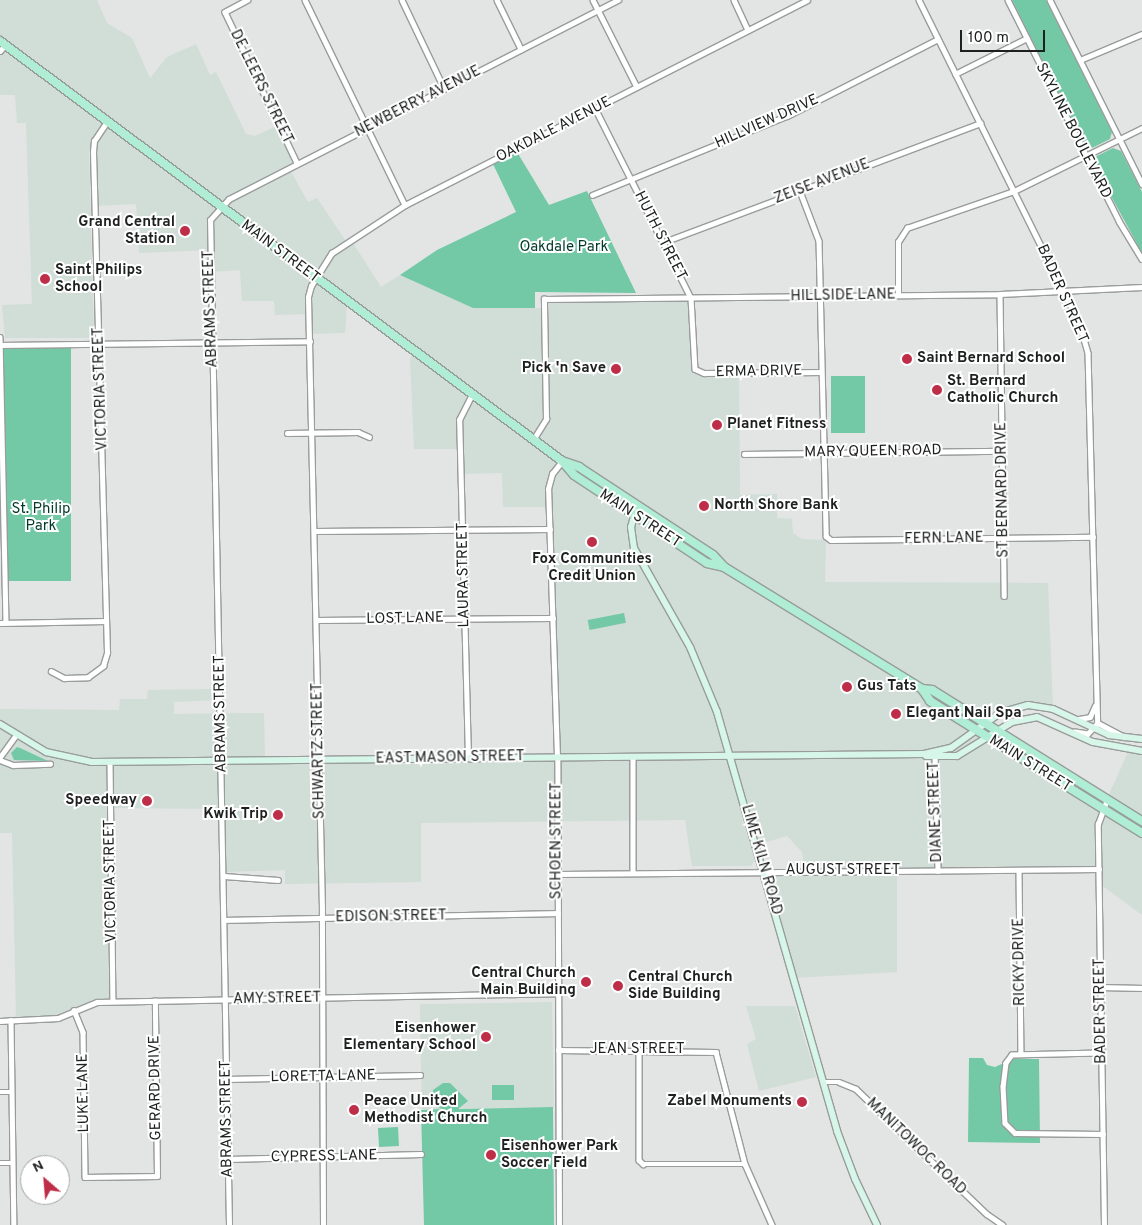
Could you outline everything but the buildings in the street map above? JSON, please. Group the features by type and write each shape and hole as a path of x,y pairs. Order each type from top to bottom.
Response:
{"main road":[{"name":"MAIN STREET","path":"2,46 562,461 574,475 709,564 724,567"},
{"name":"MAIN STREET","path":"562,461 580,467 713,555 724,567 922,689 930,701 1142,833"},
{"path":"632,515 637,505"},
{"name":"LIME KILN ROAD","path":"632,515 634,548 696,662 730,754 845,1155 877,1225"},
{"name":"MAIN STREET","path":"922,689 932,690 1142,820"},
{"name":"EAST MASON STREET","path":"935,755 957,745 1006,710 1028,704 1048,708 1125,738 1142,739"},
{"name":"EAST MASON STREET","path":"0,724 15,736 59,756 110,762 557,758 730,754 909,754 957,756 1018,719 1037,717 1093,742 1142,751"}],"street":[{"name":"DE LEERS STREET","path":"248,0 225,12 297,163"},
{"path":"305,0 406,205"},
{"path":"402,0 444,88"},
{"path":"497,0 521,49"},
{"path":"593,0 637,87"},
{"name":"NEWBERRY AVENUE","path":"220,207 229,198 618,0"},
{"path":"734,0 748,30"},
{"name":"OAKDALE AVENUE","path":"315,278 332,253 406,205 807,0"},
{"name":"BADER STREET","path":"919,0 1080,325 1090,368 1097,726"},
{"name":"SKYLINE BOULEVARD","path":"1008,0 1086,156 1142,259"},
{"path":"1050,0 1142,184"},
{"path":"1080,60 1142,34"},
{"name":"HILLVIEW DRIVE","path":"592,195 787,116 938,38"},
{"path":"955,74 1027,38"},
{"name":"HUTH STREET","path":"595,108 691,298 693,362 697,370"},
{"name":"VICTORIA STREET","path":"51,671 64,678 84,678 98,671 105,660 106,621 100,343 93,152 94,141 106,122"},
{"name":"ZEISE AVENUE","path":"664,242 980,122"},
{"path":"898,295 898,242 904,231 1014,191 1142,128"},
{"path":"800,191 819,241 823,453"},
{"name":"ABRAMS STREET","path":"220,207 212,216 209,228 222,761 228,1225"},
{"name":"SCHWARTZ STREET","path":"315,278 308,297 320,760 323,1225"},
{"name":"HILLSIDE LANE","path":"533,440 546,419 544,299 1000,294 1062,289 1142,287"},
{"name":"ST BERNARD DRIVE","path":"1000,294 1004,596"},
{"path":"0,337 3,622 106,621"},
{"path":"0,345 310,341"},
{"name":"ERMA DRIVE","path":"697,370 704,373 822,372"},
{"name":"LAURA STREET","path":"468,758 459,420 472,395"},
{"path":"287,433 358,432 369,437"},
{"name":"MARY QUEEN ROAD","path":"744,454 1002,451"},
{"name":"FERN LANE","path":"823,453 826,536 831,540 1093,537"},
{"name":"SCHOEN STREET","path":"559,1225 557,758 550,480 562,461"},
{"path":"314,531 550,529"},
{"name":"LOST LANE","path":"316,620 553,618"},
{"path":"1070,718 1085,720 1093,713 1096,704"},
{"path":"1071,732 1088,734 1097,726"},
{"path":"15,736 0,758 13,765 50,764"},
{"name":"DIANE STREET","path":"935,755 938,871"},
{"path":"633,756 633,873"},
{"name":"VICTORIA STREET","path":"110,762 113,1001"},
{"name":"BADER STREET","path":"1104,1225 1098,824 1102,808 1107,799"},
{"name":"AUGUST STREET","path":"558,874 1099,869"},
{"name":"RICKY DRIVE","path":"1019,870 1021,1054"},
{"path":"224,876 278,880"},
{"name":"EDISON STREET","path":"224,920 558,913"},
{"path":"1101,987 1142,988"},
{"name":"AMY STREET","path":"0,1020 49,1020 89,1003 113,1001 558,993"},
{"name":"GERARD DRIVE","path":"86,1177 157,1176 155,1001"},
{"name":"LUKE LANE","path":"74,1010 83,1032 86,1177"},
{"path":"11,1020 14,1225"},
{"name":"JEAN STREET","path":"558,1050 716,1052 745,1164"},
{"path":"639,1050 640,1160 643,1164 745,1164 772,1225"},
{"path":"1102,1053 1012,1054 1003,1078 1008,1129 1015,1133 1102,1134"},
{"name":"LORETTA LANE","path":"226,1079 420,1075"},
{"name":"MANITOWOC ROAD","path":"824,1082 839,1082 856,1089 987,1214 1004,1225"},
{"path":"0,1092 12,1092"},
{"name":"CYPRESS LANE","path":"228,1159 421,1154"},
{"path":"0,1163 13,1163"}],"shaded area":[{"path":"0,0 97,0 107,23 132,38 150,78 167,57 196,44 210,75 216,72 246,134 255,136 279,125 297,163 289,168 308,202 317,198 347,243 351,240 381,287 400,275 473,308 544,308 544,299 691,298 693,362 699,372 739,373 740,495 777,494 777,518 792,519 793,533 802,539 821,540 826,536 825,582 1048,583 1053,709 1040,706 1006,710 977,731 1142,833 1142,915 1100,884 1099,869 897,872 897,972 795,978 765,872 805,871 802,852 787,836 752,846 755,860 751,866 692,866 685,820 421,823 421,882 285,884 285,870 223,872 222,809 111,808 113,1001 97,1002 58,1018 11,1020 16,1015 12,833 0,833 0,709 119,710 120,699 147,699 148,690 220,689 220,700 174,702 174,714 264,713 265,760 556,757 549,507 503,507 502,473 461,474 460,449 414,449 410,359 414,352 347,303 345,333 309,334 309,314 275,315 274,301 242,301 240,270 210,272 209,250 139,253 136,204 95,206 93,152 89,152 94,338 5,338 2,305 32,304 26,123 17,123 15,95 0,95"},
{"path":"1129,750 1142,751 1142,821 1107,799"},
{"name":"Eisenhower Elementary School","path":"552,1002 554,1107 422,1109 420,1004"},
{"path":"746,1006 795,1006 816,1077 759,1091 747,1044 756,1039"}],"green space":[{"path":"1012,0 1046,0 1112,132 1110,139 1092,148 1084,145"},
{"path":"1113,148 1121,151 1142,192 1142,253 1093,163 1095,157"},
{"name":"Oakdale Park","path":"517,152 549,205 587,191 636,293 535,292 535,308 473,308 400,275 437,250 516,212 493,164"},
{"name":"St. Philip Park","path":"4,348 71,348 71,581 4,581"},
{"path":"831,376 865,376 865,433 831,433"},
{"path":"624,613 626,623 590,630 588,620"},
{"path":"17,747 48,761 14,760 11,753"},
{"path":"969,1058 983,1058 987,1065 995,1067 1013,1059 1039,1059 1040,1143 968,1142"},
{"path":"443,1083 450,1083 468,1101 458,1109 553,1107 554,1225 424,1225 421,1110 442,1109 434,1105 433,1090"},
{"path":"492,1085 514,1085 514,1100 492,1100"},
{"path":"398,1127 399,1146 379,1147 378,1128"}],"place":[{"name":"Grand Central Station","path":"185,231"},
{"name":"Saint Philips School","path":"45,279"},
{"name":"Saint Bernard School","path":"907,359"},
{"name":"Pick 'n Save","path":"616,369"},
{"name":"St. Bernard Catholic Church","path":"937,390"},
{"name":"Planet Fitness","path":"717,425"},
{"name":"North Shore Bank","path":"704,506"},
{"name":"Fox Communities Credit Union","path":"592,542"},
{"name":"Gus Tats","path":"847,687"},
{"name":"Elegant Nail Spa","path":"896,714"},
{"name":"Speedway","path":"147,801"},
{"name":"Kwik Trip","path":"278,815"},
{"name":"Central Church Main Building","path":"586,982"},
{"name":"Central Church Side Building","path":"618,986"},
{"name":"Eisenhower Elementary School","path":"486,1037"},
{"name":"Zabel Monuments","path":"802,1102"},
{"name":"Peace United Methodist Church","path":"354,1110"},
{"name":"Eisenhower Park Soccer Field","path":"491,1155"}]}
